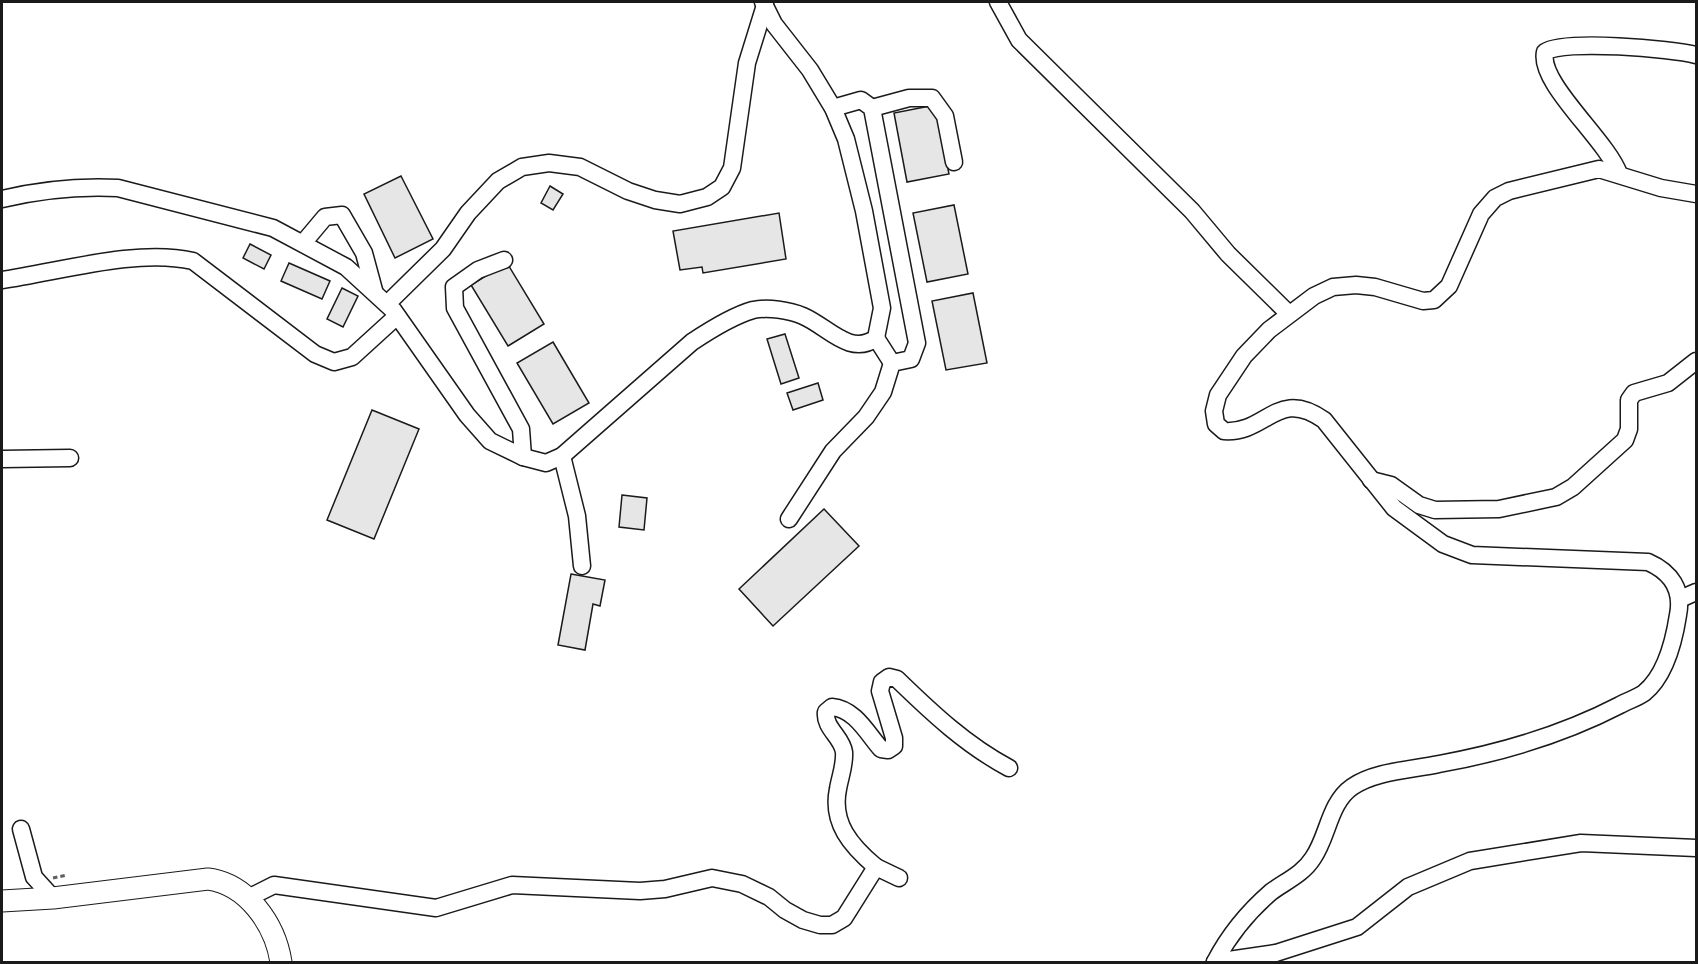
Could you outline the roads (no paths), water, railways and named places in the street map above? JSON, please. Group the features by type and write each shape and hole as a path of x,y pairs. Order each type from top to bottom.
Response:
{"main road":[{"path":"2,902 208,879 232,885 248,898 268,926 280,963"}],"street":[{"path":"998,2 1018,40 1184,203 1228,254 1289,314"},
{"path":"764,3 774,24 810,70 833,108 846,139 882,308 876,338 892,363 883,392 866,417 834,451 789,519"},
{"path":"2,280 168,255 193,261 315,354 334,362 352,357 443,249 468,213 498,181 522,166 549,163 580,167 628,191 655,200 680,204 707,197 722,187 732,168 747,63 764,3"},
{"path":"1619,174 1613,158 1554,85 1546,66 1545,52 1564,46 1622,47 1696,55"},
{"path":"872,108 909,98 932,98 945,116 954,162"},
{"path":"833,108 861,100 872,108 917,343 911,359 892,363"},
{"path":"1215,962 1226,942 1257,905 1304,870 1315,856 1337,804 1350,788 1371,778 1455,761 1551,734 1589,721 1644,693 1658,676 1667,658 1678,617 1680,599 1674,581 1662,568 1648,562 1473,555 1443,544 1394,508 1324,420 1300,407 1286,408 1233,432 1224,431 1216,424 1214,411 1218,396 1233,371 1256,342 1289,314 1333,287 1356,285 1376,287 1423,302 1434,300 1449,286 1481,214 1495,198 1509,191 1599,169 1661,188 1696,194"},
{"path":"2,199 31,192 93,186 118,188 273,228 304,242 345,267 374,290 392,310 466,415 490,441 523,457 546,463 562,456 692,342 714,328 754,310 784,310 804,316 849,344 868,343 876,338"},
{"path":"304,242 325,217 342,214 364,253 374,290"},
{"path":"868,235 895,230"},
{"path":"504,260 478,270 454,287 455,308 521,429 523,457"},
{"path":"1371,480 1391,485 1419,505 1435,510 1499,509 1556,497 1573,487 1625,440 1629,429 1629,400 1634,393 1668,383 1696,361"},
{"path":"562,456 577,516 582,566"},
{"path":"2,459 70,458"},
{"path":"1680,599 1696,592"},
{"path":"899,878 876,867 846,837 838,820 835,805 844,751 825,719 826,712 832,707 842,708 850,713 881,749 888,750 894,746 894,738 879,691 882,682 889,677 897,679 978,752 1009,768"},
{"path":"21,829 34,877 53,898"},
{"path":"1215,962 1276,953 1357,927 1408,887 1470,861 1581,843 1696,848"},
{"path":"248,898 274,885 436,908 512,885 640,891 665,889 712,878 742,884 769,897 785,910 803,920 820,925 832,925 844,918 876,867"}]}
